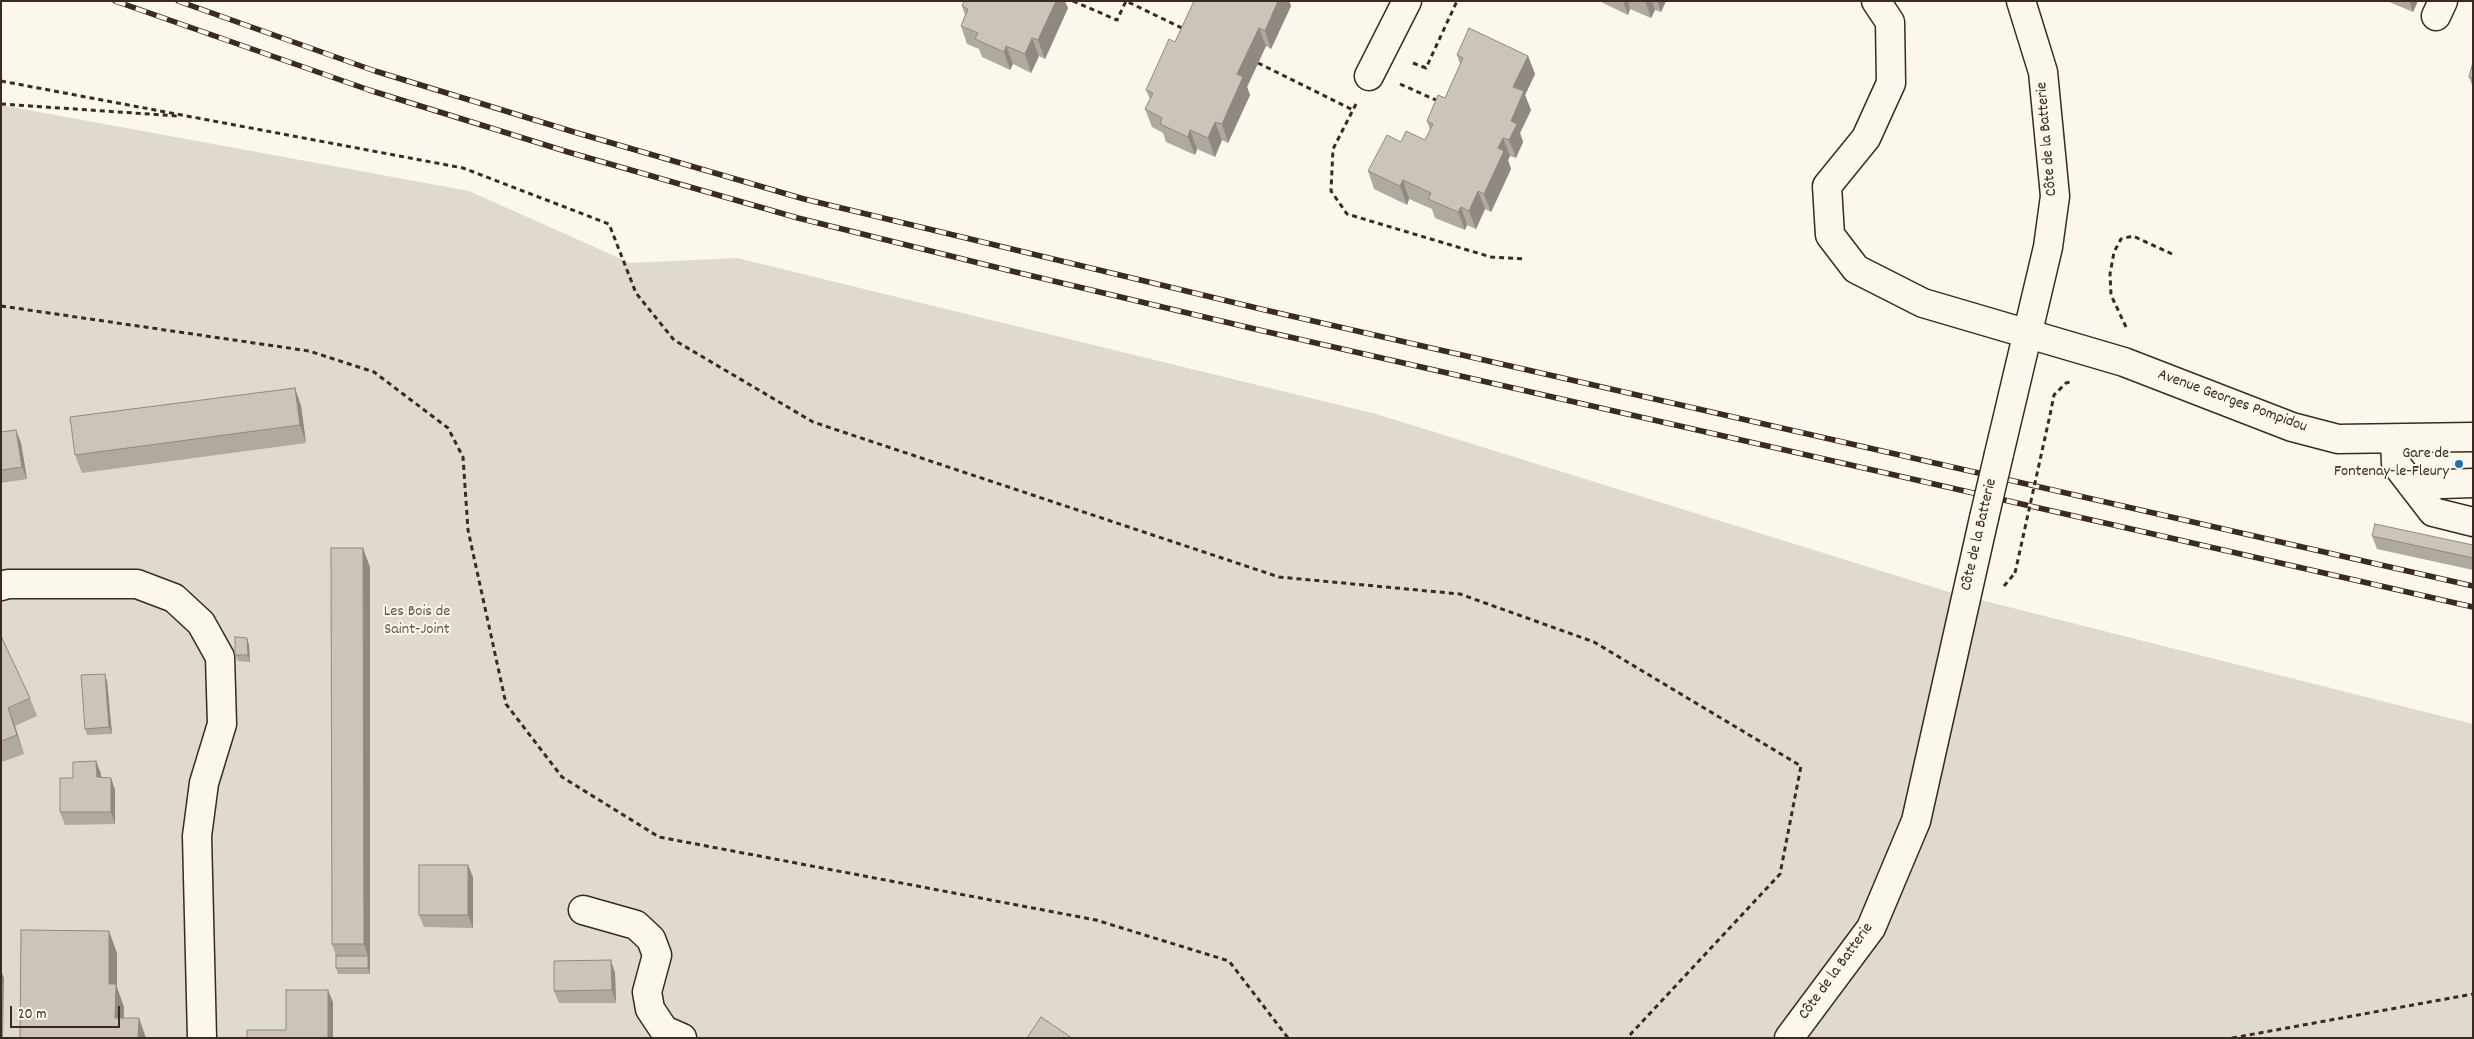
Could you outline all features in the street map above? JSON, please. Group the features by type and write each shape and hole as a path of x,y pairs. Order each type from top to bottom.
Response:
{"main road":[{"path":"1374,65 1407,1"},
{"name":"Avenue Georges Pompidou","path":"1876,1 1890,22 1891,84 1866,138 1827,186 1830,235 1856,269 1915,299 2124,362 2292,427 2338,439 2473,437"},
{"name":"Côte de la Batterie","path":"1789,1038 1871,928 1916,821 1984,518 2048,247 2054,196 2043,72 2020,1"},
{"path":"2395,439 2396,464 2433,512 2473,522"},
{"path":"2412,485 2473,483"},
{"path":"1,586 8,584 137,584 174,598 201,623 220,657 222,724 204,784 197,836 202,1038"},
{"path":"583,910 636,925 651,940 656,955 647,992 650,1009 664,1030 682,1038"}],"path":[{"path":"1073,1 1117,20 1126,1 1185,30"},
{"path":"1374,65 1426,68 1457,1"},
{"path":"1258,63 1353,110"},
{"path":"1374,65 1446,105"},
{"path":"1374,65 1333,149 1331,191 1348,214 1491,257 1524,259"},
{"path":"1,81 463,168 610,224 636,293 674,340 813,422 1279,577 1460,594 1594,642 1801,766 1780,874 1627,1038"},
{"path":"1,104 192,117"},
{"path":"2124,362 2132,336 2120,320 2111,296 2110,274 2114,252 2121,239 2133,236 2172,254"},
{"path":"1,306 309,351 374,372 448,428 463,457 468,530 506,704 562,777 658,837 1096,920 1229,961 1288,1038"},
{"path":"2015,573 2050,415"},
{"path":"2232,1038 2473,994"}],"green space":[{"name":"Les Bois de Saint-Joint","path":"1,105 469,191 630,263 737,258 1376,414 1949,592 2473,724 2473,1038 1,1038"}],"building":[{"path":"964,1 1056,1 1038,40 1032,38 1025,54 1006,46 1004,52 975,39 978,33 961,26 968,9 962,6"},
{"path":"1194,1 1278,1 1265,31 1259,28 1237,74 1243,77 1222,124 1215,122 1208,138 1190,130 1188,137 1160,124 1162,118 1145,109 1153,93 1146,90 1169,39 1175,42"},
{"path":"1469,28 1528,56 1513,87 1524,91 1511,121 1517,124 1509,140 1503,138 1498,148 1504,151 1484,194 1478,191 1469,211 1461,207 1458,212 1428,199 1431,193 1403,180 1400,186 1368,171 1387,135 1401,142 1406,131 1425,140 1433,124 1427,121 1438,95 1445,98 1463,58 1457,55"},
{"path":"2473,62 2473,78 2469,77"},
{"path":"295,388 300,425 75,455 70,417"},
{"path":"16,430 22,467 1,470 1,432"},
{"path":"2375,524 2473,545 2473,558 2372,536"},
{"path":"331,548 363,548 364,944 332,944"},
{"path":"1,636 30,698 8,708 17,735 1,741"},
{"path":"235,637 247,638 248,655 235,655"},
{"path":"105,674 109,727 85,729 81,675"},
{"path":"96,761 97,777 111,778 111,812 60,812 60,778 73,778 73,762"},
{"path":"419,865 468,865 468,915 419,915"},
{"path":"21,930 109,931 109,984 116,984 115,1018 139,1018 138,1038 20,1038"},
{"path":"336,956 368,956 368,968 336,968"},
{"path":"611,960 612,990 554,991 554,961"},
{"path":"286,990 328,990 328,1038 247,1038 247,1030 286,1030"},
{"path":"1041,1017 1072,1038 1027,1038"}],"railway":[{"path":"115,1 369,90 568,152 798,218 1259,330 2473,607"},
{"path":"178,1 375,71 574,132 804,199 1265,310 2473,586"}],"place":[{"name":"Gare de Fontenay-le-Fleury","path":"2459,464"}]}
